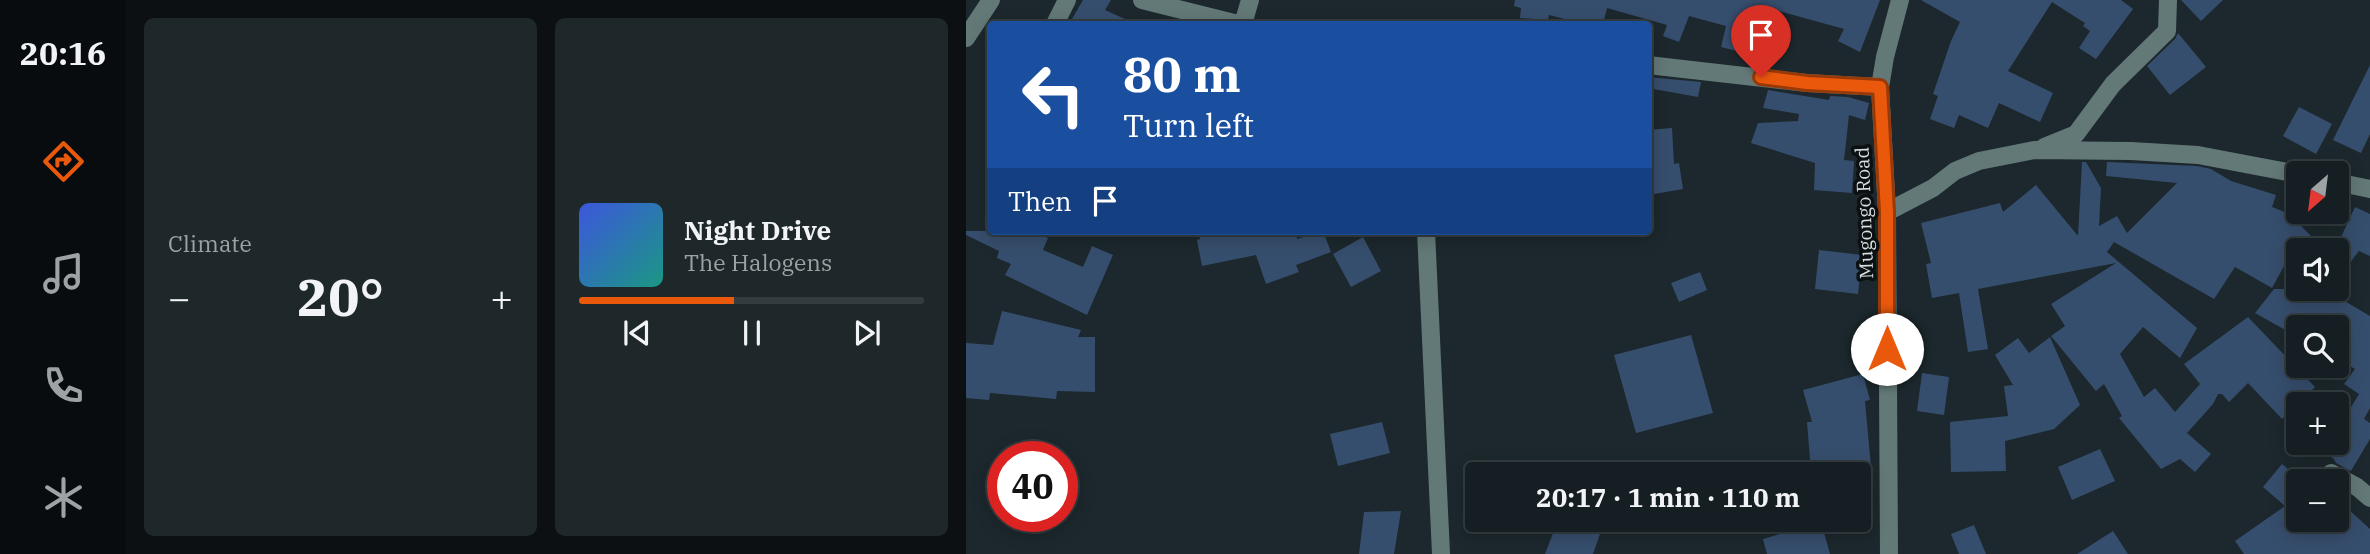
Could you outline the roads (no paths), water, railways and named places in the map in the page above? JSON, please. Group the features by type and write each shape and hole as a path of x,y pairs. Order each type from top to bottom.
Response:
{"street":[{"path":"966,38 991,0"},
{"path":"1056,21 1067,0"},
{"path":"1142,0 1229,21"},
{"path":"1242,21 1250,0"},
{"name":"Mugongo Road","path":"1889,554 1887,212 1880,87 1889,36 1900,0"},
{"path":"1887,212 1933,188 1955,171 1979,161 2034,150 2076,134 2113,84 2167,31 2168,0"},
{"path":"1652,65 1807,83 1880,87"},
{"path":"2034,150 2197,155 2286,172"},
{"path":"2349,185 2370,189"},
{"path":"1426,235 1441,554"},
{"path":"2349,483 2370,498"}]}
